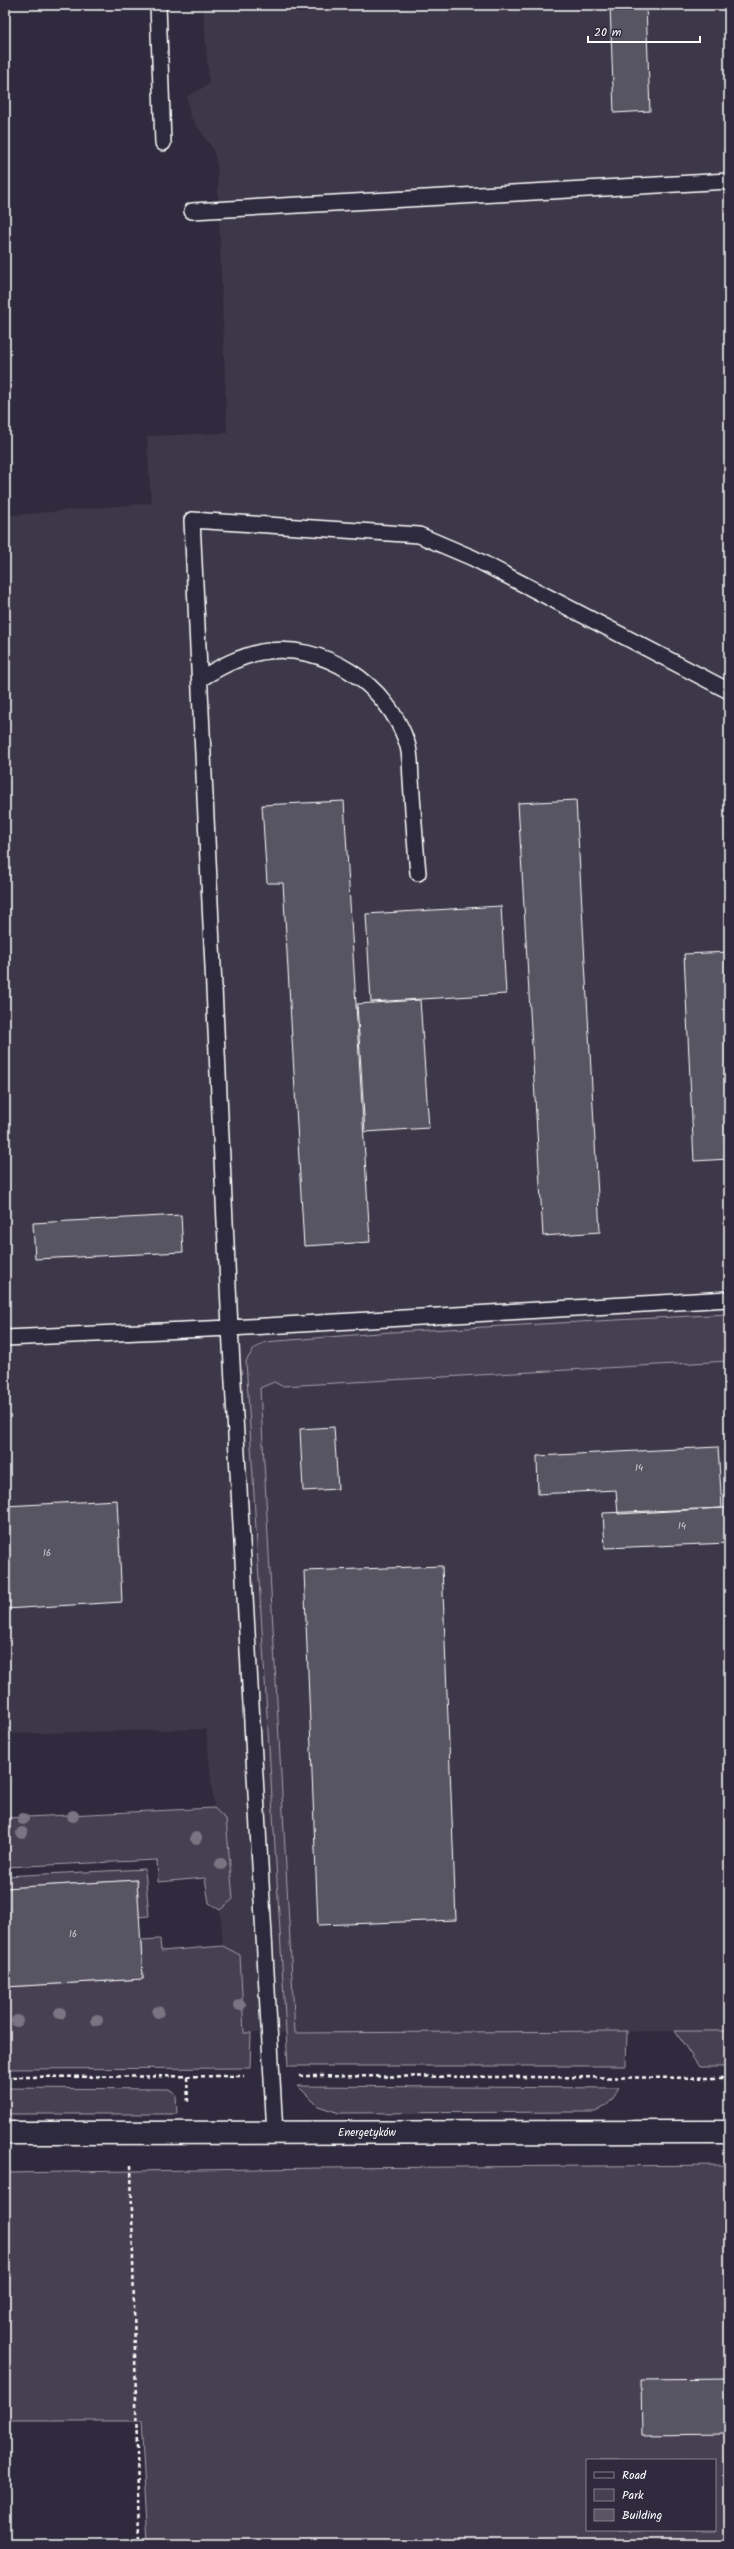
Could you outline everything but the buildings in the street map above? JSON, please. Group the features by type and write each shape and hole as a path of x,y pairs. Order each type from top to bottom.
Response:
{"main road":[{"name":"Energetyków","path":"5,2133 729,2132"}],"lane":[{"path":"158,5 163,143"},
{"path":"192,211 729,181"},
{"path":"275,2133 230,1328 192,520 419,535 473,558 729,691"},
{"path":"200,679 231,661 262,652 293,652 324,658 353,672 377,692 396,717 408,744 418,873"},
{"path":"5,1338 230,1328 729,1298"}],"path":[{"path":"5,2077 272,2076 729,2078"},
{"path":"130,2132 138,2544"}],"shaded area":[{"path":"203,5 729,5 729,2031 244,2033 240,1955 223,1946 220,1910 233,1899 226,1819 214,1808 206,1729 5,1734 5,516 151,503 147,436 227,433 217,166 213,149 190,116 187,97 209,84"}],"green space":[{"path":"729,1314 729,1361 282,1386 274,1382 260,1388 295,2033 627,2031 626,2066 288,2066 246,1361 254,1349 265,1342 391,1332"},
{"path":"214,1808 226,1819 233,1899 220,1910 209,1903 205,1878 158,1882 157,1860 5,1867 5,1818"},
{"path":"145,1869 149,1916 139,1917 137,1880 5,1888 5,1876"},
{"path":"160,1939 161,1951 223,1946 240,1955 244,2033 251,2033 250,2068 5,2069 5,1987 143,1979 141,1940"},
{"path":"675,2031 729,2031 729,2067 699,2067"},
{"path":"298,2086 619,2088 609,2103 595,2112 339,2113 318,2106"},
{"path":"5,2088 169,2089 176,2094 177,2114 5,2114"},
{"path":"729,2165 729,2544 148,2544 141,2421 5,2421 5,2173 322,2168"}]}
